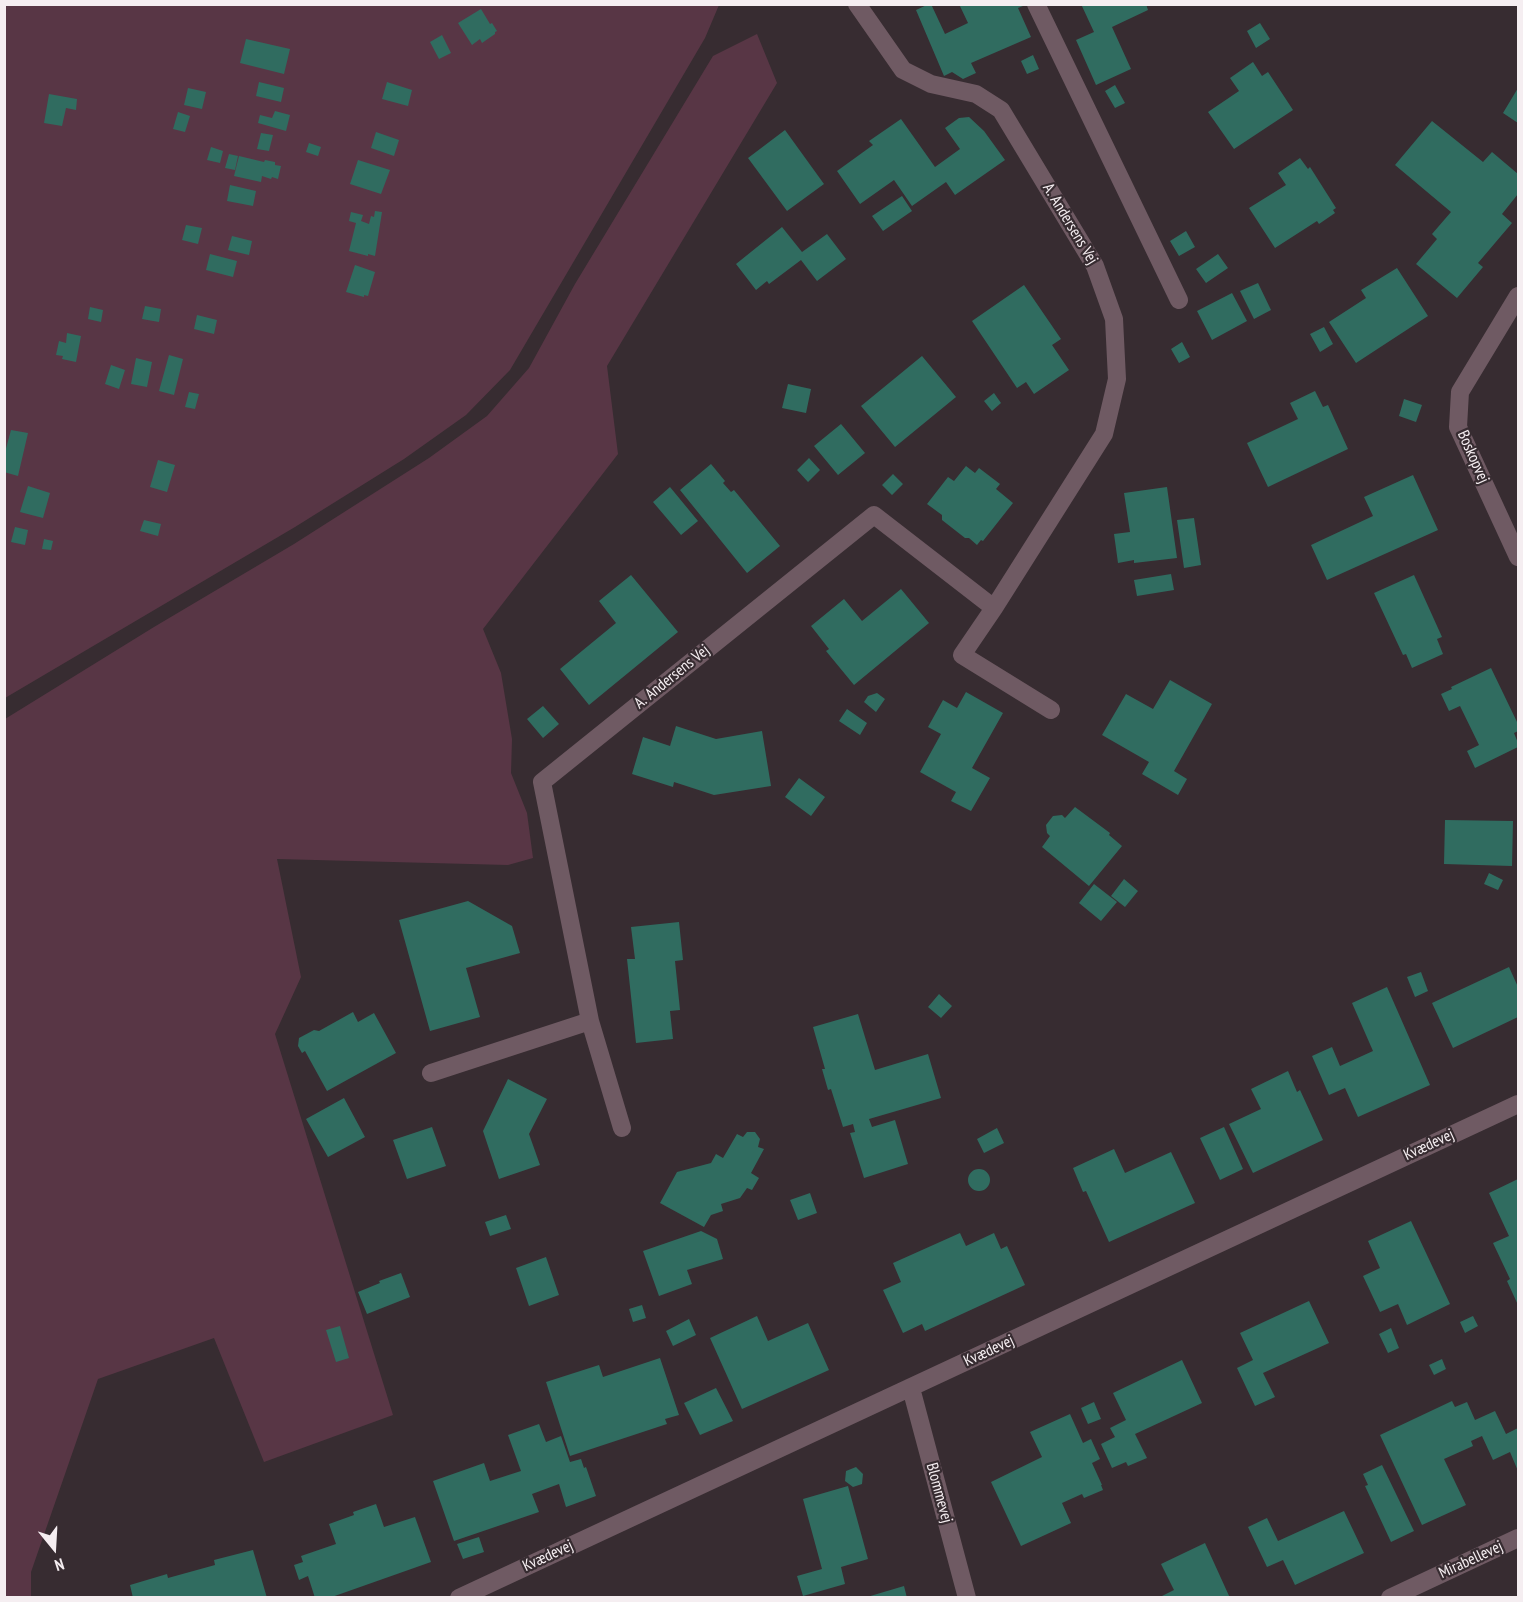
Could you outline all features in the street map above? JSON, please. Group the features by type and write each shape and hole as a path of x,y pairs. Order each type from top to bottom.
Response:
{"street":[{"name":"A. Andersens Vej","path":"857,4 903,70 931,84 976,94 1001,110 1095,266 1114,319 1116,379 1104,434 962,655 1052,710"},
{"path":"1036,4 1179,300"},
{"name":"Boskopvej","path":"1518,296 1460,392 1458,427 1518,557"},
{"name":"A. Andersens Vej","path":"622,1128 590,1021 542,782 874,515 994,608"},
{"path":"431,1073 590,1021"},
{"name":"Kvædevej","path":"459,1598 1518,1104"},
{"name":"Blommevej","path":"911,1388 967,1598"},
{"name":"Mirabellevej","path":"1390,1598 1518,1538"}],"shaded area":[{"path":"4,5 719,5 705,38 510,370 466,415 404,459 295,527 5,698"},
{"path":"757,34 777,83 607,366 618,454 483,629 501,673 512,739 511,773 527,813 533,858 508,865 277,859 301,977 275,1034 393,1415 264,1462 214,1338 98,1379 31,1572 31,1597 5,1598 5,719 294,544 429,458 487,416 529,368 575,284 713,56"}],"building":[{"path":"929,4 945,34 968,23 959,4 1022,4 1023,6 1018,8 1031,37 971,63 976,73 963,79 952,72 944,76 916,10"},
{"path":"1081,4 1146,4 1148,10 1112,27 1131,69 1096,85 1076,40 1094,32"},
{"path":"481,9 497,31 482,43 480,39 472,45 458,23"},
{"path":"1260,23 1270,39 1256,48 1247,31"},
{"path":"442,35 451,53 439,59 430,42"},
{"path":"246,39 290,49 284,74 240,63"},
{"path":"1033,55 1039,69 1027,74 1021,61"},
{"path":"1253,62 1262,76 1268,72 1293,110 1234,149 1208,112 1239,91 1230,78"},
{"path":"259,82 284,88 281,102 256,96"},
{"path":"387,82 412,90 408,106 382,99"},
{"path":"1115,85 1125,103 1115,108 1105,91"},
{"path":"188,88 206,92 202,109 184,105"},
{"path":"1518,88 1518,123 1503,113"},
{"path":"49,94 77,99 76,110 66,108 62,126 44,123"},
{"path":"275,111 290,115 286,131 258,123 260,115 272,118"},
{"path":"178,112 190,116 185,132 173,129"},
{"path":"969,117 984,131 1005,160 955,195 946,182 912,206 894,180 860,204 837,171 873,145 869,141 901,119 935,167 960,149 945,128 959,118"},
{"path":"1432,121 1483,162 1492,152 1518,174 1518,194 1502,214 1512,223 1478,263 1483,267 1457,298 1416,264 1437,239 1432,234 1451,212 1395,165"},
{"path":"785,130 824,184 787,211 748,158"},
{"path":"376,132 399,140 394,156 371,148"},
{"path":"261,133 273,135 269,151 257,149"},
{"path":"309,143 321,147 318,156 306,152"},
{"path":"211,147 223,151 220,163 207,160"},
{"path":"229,154 238,156 235,170 225,168"},
{"path":"239,156 264,162 265,160 275,162 275,165 281,166 278,179 262,176 261,182 234,176"},
{"path":"1300,158 1308,169 1310,167 1336,208 1333,210 1335,213 1319,224 1317,221 1275,248 1249,208 1286,185 1278,173"},
{"path":"358,160 390,170 381,194 350,184"},
{"path":"230,185 256,191 253,206 227,201"},
{"path":"902,196 912,211 883,231 872,216"},
{"path":"375,211 382,212 375,256 349,251 356,223 349,221 351,212 363,215 361,221 369,224"},
{"path":"186,225 202,228 198,244 182,240"},
{"path":"782,227 802,252 827,234 846,259 817,281 801,260 769,284 767,281 756,290 736,264"},
{"path":"1186,231 1195,247 1179,256 1170,241"},
{"path":"232,236 252,241 249,255 228,250"},
{"path":"210,254 237,261 233,277 206,270"},
{"path":"1218,254 1228,268 1206,283 1196,269"},
{"path":"355,265 375,272 368,296 346,292"},
{"path":"1397,268 1428,316 1356,363 1329,322 1366,298 1361,290"},
{"path":"1258,283 1271,310 1254,319 1240,291"},
{"path":"1024,285 1061,339 1052,345 1069,370 1034,394 1026,382 1017,388 972,321"},
{"path":"1232,293 1247,321 1212,340 1197,311"},
{"path":"145,306 161,309 159,322 142,319"},
{"path":"90,307 103,310 101,322 88,319"},
{"path":"197,315 217,320 214,334 194,329"},
{"path":"1324,327 1333,344 1320,352 1310,334"},
{"path":"67,333 81,336 76,362 56,355 59,341 66,343"},
{"path":"1182,342 1190,357 1179,363 1171,349"},
{"path":"169,355 183,359 174,395 159,391"},
{"path":"922,356 956,397 895,447 861,406"},
{"path":"136,358 152,362 147,387 131,384"},
{"path":"111,365 125,370 119,389 105,384"},
{"path":"788,384 811,389 806,413 782,408"},
{"path":"1315,391 1323,407 1328,405 1348,449 1268,487 1247,443 1298,419 1290,403"},
{"path":"189,392 199,394 195,409 185,407"},
{"path":"994,393 1001,403 992,411 984,401"},
{"path":"1404,399 1422,405 1416,422 1399,416"},
{"path":"841,424 865,453 838,475 814,446"},
{"path":"11,430 28,433 18,476 4,472 4,456"},
{"path":"809,458 820,470 808,482 797,470"},
{"path":"158,460 175,465 167,492 150,487"},
{"path":"711,464 725,481 723,483 731,492 734,490 780,546 747,573 680,490"},
{"path":"966,466 975,473 979,468 1000,484 996,489 1013,503 983,541 981,540 977,545 942,520 942,515 927,504 948,477 954,481"},
{"path":"893,474 903,484 892,495 882,485"},
{"path":"1413,475 1438,530 1327,580 1311,545 1373,516 1364,497"},
{"path":"28,486 50,493 43,518 20,512"},
{"path":"670,487 698,521 681,535 653,502"},
{"path":"1167,487 1177,558 1118,563 1114,534 1130,532 1124,493"},
{"path":"1194,518 1201,565 1184,568 1177,520"},
{"path":"144,520 161,524 158,536 140,531"},
{"path":"15,527 28,530 25,545 11,542"},
{"path":"44,539 53,541 51,550 42,549"},
{"path":"1171,574 1174,590 1137,596 1134,580"},
{"path":"631,575 678,632 589,705 560,669 616,623 599,601"},
{"path":"1414,575 1442,637 1437,639 1443,654 1412,668 1406,654 1403,655 1374,593"},
{"path":"901,589 929,623 854,685 826,651 829,649 811,626 844,599 862,621"},
{"path":"1491,668 1518,724 1518,731 1514,733 1518,747 1475,768 1467,751 1479,745 1460,706 1449,711 1441,694"},
{"path":"1170,680 1212,704 1174,771 1187,779 1178,795 1142,774 1149,762 1102,735 1126,694 1153,709"},
{"path":"966,692 1003,713 972,768 990,778 971,811 951,801 956,792 920,772 941,734 928,727 943,700 957,708"},
{"path":"877,693 885,699 876,712 864,702 868,696"},
{"path":"543,706 559,724 543,738 527,719"},
{"path":"847,709 867,723 860,735 839,721"},
{"path":"676,726 716,739 762,731 771,786 714,795 674,782 673,787 632,774 643,737 670,746"},
{"path":"799,778 825,797 811,816 785,797"},
{"path":"1075,807 1110,833 1109,835 1122,846 1089,886 1042,847 1050,836 1046,825 1053,816 1062,815 1065,818"},
{"path":"1445,820 1513,821 1512,866 1444,864"},
{"path":"1489,873 1503,880 1498,890 1484,884"},
{"path":"1124,879 1138,891 1125,907 1111,896"},
{"path":"1094,884 1117,902 1101,921 1079,903"},
{"path":"468,901 512,926 520,953 466,968 480,1017 430,1031 399,920"},
{"path":"679,922 683,960 675,961 680,1010 670,1011 673,1039 636,1043 627,959 635,959 631,927"},
{"path":"1509,967 1518,987 1518,1017 1453,1048 1432,1003"},
{"path":"1421,972 1428,991 1415,997 1407,977"},
{"path":"1387,987 1430,1085 1358,1117 1345,1088 1329,1095 1312,1056 1332,1047 1340,1066 1373,1051 1352,1003"},
{"path":"939,994 952,1006 941,1018 928,1007"},
{"path":"353,1012 358,1022 374,1013 396,1053 327,1091 305,1051 302,1053 298,1046 299,1038 314,1030 319,1031"},
{"path":"858,1014 875,1070 928,1054 941,1098 869,1119 872,1127 895,1120 908,1164 864,1178 850,1133 855,1132 853,1124 843,1127 831,1089 828,1090 822,1069 825,1069 813,1027"},
{"path":"1288,1071 1297,1092 1300,1090 1323,1140 1253,1173 1229,1124 1261,1109 1251,1089"},
{"path":"508,1079 547,1099 529,1134 540,1165 499,1179 483,1131"},
{"path":"344,1098 365,1137 328,1157 306,1119"},
{"path":"432,1127 446,1166 407,1179 393,1140"},
{"path":"1224,1127 1243,1169 1220,1180 1200,1138"},
{"path":"997,1128 1004,1143 984,1153 977,1139"},
{"path":"747,1132 755,1132 760,1139 758,1147 764,1149 751,1173 759,1178 752,1190 747,1188 740,1198 721,1204 723,1211 711,1215 704,1227 660,1203 677,1172 711,1163 716,1154 723,1158 737,1134 743,1137"},
{"path":"1114,1149 1125,1173 1171,1152 1195,1203 1109,1242 1073,1168"},
{"path":"979,1169 987,1172 990,1180 987,1188 979,1191 971,1188 968,1180 971,1172"},
{"path":"1518,1179 1518,1305 1507,1281 1510,1279 1493,1243 1509,1236 1489,1193"},
{"path":"810,1193 817,1213 798,1220 790,1200"},
{"path":"506,1215 511,1229 490,1236 485,1222"},
{"path":"1411,1221 1450,1304 1407,1325 1398,1304 1380,1312 1363,1276 1380,1268 1368,1241"},
{"path":"701,1231 717,1239 723,1259 687,1270 692,1284 659,1296 643,1251"},
{"path":"960,1233 966,1246 994,1233 1001,1249 1007,1246 1025,1285 925,1331 922,1324 903,1333 883,1290 901,1282 893,1263"},
{"path":"546,1257 559,1295 529,1306 516,1268"},
{"path":"401,1273 410,1297 367,1314 358,1292"},
{"path":"1309,1301 1329,1343 1263,1373 1275,1397 1255,1406 1237,1368 1253,1360 1240,1333"},
{"path":"642,1305 646,1318 633,1322 629,1309"},
{"path":"757,1316 768,1341 808,1323 829,1370 742,1409 710,1338"},
{"path":"1473,1316 1478,1326 1465,1333 1460,1322"},
{"path":"689,1319 696,1335 673,1346 666,1331"},
{"path":"340,1326 349,1358 336,1362 326,1330"},
{"path":"1391,1328 1399,1348 1388,1353 1379,1334"},
{"path":"660,1358 679,1415 665,1419 667,1424 570,1456 546,1382 599,1365 603,1377"},
{"path":"1442,1359 1446,1369 1434,1375 1429,1365"},
{"path":"1182,1360 1202,1403 1135,1434 1147,1458 1128,1466 1126,1462 1112,1468 1101,1444 1115,1437 1110,1428 1126,1420 1113,1393"},
{"path":"716,1388 733,1421 700,1435 684,1403"},
{"path":"1452,1401 1455,1407 1467,1402 1475,1420 1495,1411 1506,1434 1518,1428 1518,1471 1510,1452 1493,1460 1482,1436 1471,1441 1473,1446 1444,1459 1466,1505 1422,1525 1380,1435"},
{"path":"1094,1402 1101,1419 1088,1424 1081,1408"},
{"path":"1070,1414 1083,1443 1091,1439 1100,1459 1092,1463 1103,1490 1084,1498 1082,1494 1062,1503 1071,1523 1021,1546 991,1482 1042,1457 1030,1432"},
{"path":"539,1424 546,1442 561,1436 570,1462 581,1459 596,1496 566,1507 559,1484 532,1494 539,1512 454,1541 433,1481 484,1463 490,1481 521,1471 508,1435"},
{"path":"1382,1465 1414,1531 1391,1542 1365,1486 1368,1485 1363,1474"},
{"path":"856,1467 863,1474 862,1484 853,1487 845,1481 846,1471"},
{"path":"848,1486 868,1559 841,1567 845,1584 803,1596 797,1576 822,1569 803,1499"},
{"path":"376,1504 384,1527 415,1517 431,1562 329,1598 315,1598 308,1576 299,1580 294,1565 303,1562 301,1556 336,1544 329,1524"},
{"path":"1344,1511 1364,1553 1295,1585 1283,1560 1267,1567 1248,1527 1267,1518 1278,1541"},
{"path":"479,1537 484,1552 463,1559 457,1544"},
{"path":"1205,1543 1230,1598 1158,1598 1174,1590 1161,1564"},
{"path":"253,1550 267,1598 133,1598 130,1585 167,1574 168,1578 215,1565 214,1560"},
{"path":"904,1586 907,1598 867,1598 867,1597"}]}
